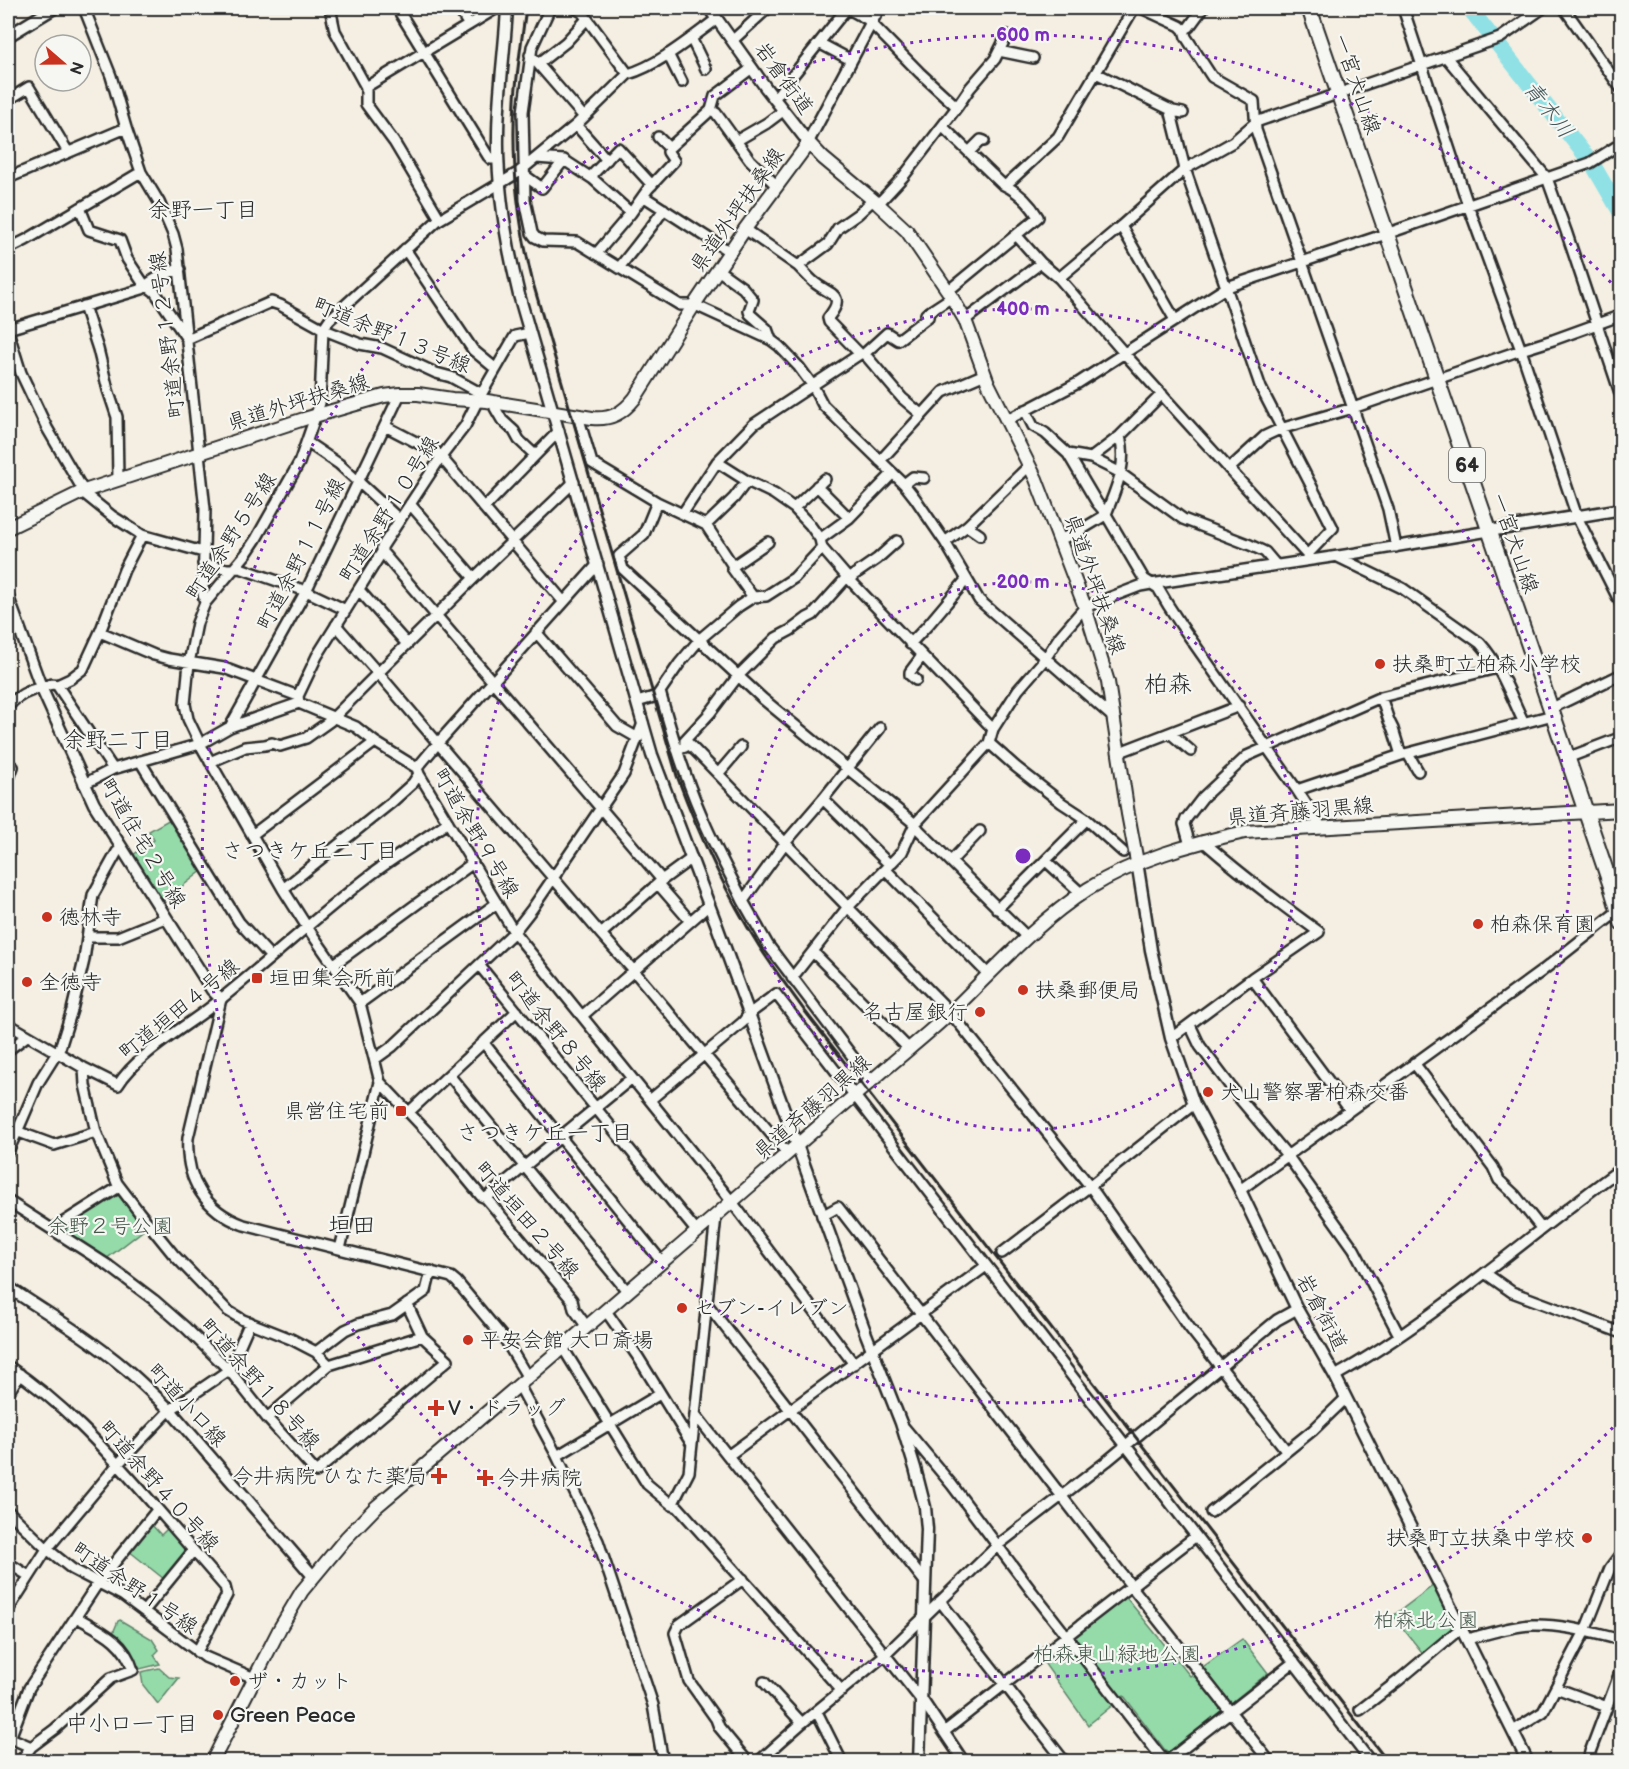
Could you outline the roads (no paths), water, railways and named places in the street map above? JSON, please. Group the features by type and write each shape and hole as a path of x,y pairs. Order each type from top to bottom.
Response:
{"main road":[{"name":"一宮犬山線","path":"1310,8 1585,812 1616,886 1620,917"},
{"name":"県道外坪扶桑線","path":"8,528 84,490 377,398 400,394 480,397 494,402 578,416 608,418 626,409 745,229 806,148 808,142 823,158 907,231 965,320 988,383 1029,466 1060,539 1085,607 1108,682 1137,862"},
{"name":"県道斉藤羽黒線","path":"212,1761 279,1628 313,1576 376,1507 909,1049 1027,937 1082,894 1137,862 1203,841 1245,832 1622,810"}],"street":[{"path":"8,36 54,8"},
{"name":"町道余野１２号線","path":"84,8 111,76 141,172 159,202 173,234 180,270 205,509 203,594 206,603"},
{"path":"330,8 335,31 366,87 366,104 394,142 438,220"},
{"path":"397,8 488,156 491,159 498,159"},
{"path":"458,8 468,25"},
{"path":"366,87 497,8"},
{"path":"507,8 499,109 499,183 509,252 530,333 663,788 692,858 749,1014 792,1150 822,1216 901,1423 925,1507 927,1529 919,1761"},
{"path":"550,8 532,47 523,112 525,200 533,236 547,242 577,242 680,305 694,305 771,340 789,355 813,386 823,405 904,484 945,542 979,600 1115,719"},
{"name":"岩倉街道","path":"709,8 808,142"},
{"path":"733,40 768,8"},
{"path":"774,99 847,8 867,19 957,107"},
{"path":"808,142 879,8"},
{"path":"1006,185 1058,137 1134,8"},
{"path":"1141,8 1180,26 1212,77 1254,101 1256,130 1388,509 1396,547"},
{"path":"1184,30 1189,27 1203,8"},
{"path":"1403,8 1468,205 1521,350 1576,517 1622,606"},
{"path":"1059,278 1185,169 1233,142 1256,122 1500,39 1543,8"},
{"path":"1564,8 1622,90"},
{"path":"538,64 566,42 583,12 628,74"},
{"path":"322,329 438,220 499,183 519,172 524,172 536,158 576,125 628,74 668,54 717,20"},
{"path":"798,266 828,244 838,228 875,202 903,177 943,127 970,88 995,59 1007,35"},
{"path":"690,38 706,69"},
{"path":"819,43 851,60"},
{"path":"999,51 1033,58"},
{"path":"668,54 682,82"},
{"path":"530,55 584,117"},
{"path":"1446,57 1546,178 1622,399"},
{"path":"669,148 711,110 715,96 752,68"},
{"path":"1096,73 1173,111 1183,113"},
{"path":"8,100 29,87 68,152"},
{"path":"1170,109 1185,169 1261,388 1280,429 1333,528 1309,557"},
{"path":"711,110 716,112 750,160 777,186"},
{"path":"736,141 783,111"},
{"path":"576,125 606,160"},
{"path":"683,513 717,462 754,424 862,354 886,333 898,339 928,317 926,314 1038,217 1033,208 1012,188 943,127"},
{"path":"8,178 126,128"},
{"path":"596,254 674,161 668,152 669,148 657,137"},
{"path":"969,152 981,140 984,141"},
{"path":"1007,420 1078,382 1227,286 1590,163 1622,142"},
{"path":"593,179 592,174 618,148 652,185"},
{"path":"536,158 564,160 593,179 631,213"},
{"path":"524,172 542,188 564,160"},
{"path":"8,249 141,172"},
{"path":"643,196 730,252"},
{"path":"80,208 89,230 120,240 127,259 142,284 155,292 187,339"},
{"path":"619,268 636,245 649,233 664,209"},
{"path":"1121,226 1175,320"},
{"path":"745,229 798,266 816,284 832,292 836,299 835,308 828,318 829,322 902,398 922,415"},
{"path":"1017,236 1041,263 1059,278 1309,557"},
{"path":"405,249 473,350 496,369"},
{"path":"965,320 1041,263"},
{"path":"180,270 174,270 142,289 8,330 21,373 47,428 86,495 112,516 142,535 203,552"},
{"path":"718,270 743,288 753,300 750,314 767,329 771,340"},
{"name":"町道余野１３号線","path":"187,339 271,302 322,329 360,344 382,348 436,374 451,377 480,397"},
{"path":"84,306 117,417 118,479"},
{"path":"1229,469 1265,436 1280,429 1353,408 1622,315"},
{"name":"町道余野５号線","path":"307,927 283,890 200,744 188,719 185,704 189,663 197,622 206,603 256,539 308,443 320,403 322,329"},
{"name":"町道余野１０号線","path":"299,700 317,656 382,552 382,547 441,457 465,426 515,336 530,333"},
{"path":"880,461 943,392 985,374"},
{"name":"町道余野１１号線","path":"230,728 306,591 400,394"},
{"path":"1091,458 1120,436 1162,394"},
{"path":"494,402 502,420 535,455"},
{"path":"1025,410 1033,426 1045,433 1068,454 1144,579 1158,588 1174,615 1322,828"},
{"path":"578,416 592,463 657,502 706,525 753,597"},
{"path":"385,426 437,453 563,601"},
{"path":"484,508 559,431"},
{"path":"1060,539 1074,534 1106,514 1122,475 1120,436"},
{"path":"308,443 359,480 400,520"},
{"path":"1068,454 1091,458 1117,471 1184,519 1265,552 1276,565"},
{"path":"717,462 794,508 810,525 821,544 848,578 993,729"},
{"path":"945,542 967,526 1029,466"},
{"path":"637,702 657,696 700,639 739,606 753,597 766,596 794,578 821,544 893,474"},
{"path":"904,484 913,477 924,478"},
{"path":"794,508 825,479"},
{"path":"706,525 734,498 747,481"},
{"path":"210,762 245,747 265,746 272,743 280,746 306,738 330,721 574,482"},
{"path":"817,486 849,518"},
{"path":"657,502 644,534 619,556 622,569 738,676 846,769 915,824 919,831 1027,937"},
{"path":"410,504 474,578"},
{"path":"792,978 847,908 902,852 915,824 989,742 993,729 1018,690 1085,607 1140,586 1276,565 1309,557 1337,556 1396,547 1622,509"},
{"path":"967,526 980,535"},
{"path":"57,686 83,669 124,570 142,535"},
{"path":"677,750 685,747 685,740 710,713 738,676 776,638 813,615 848,578 877,559 897,541"},
{"path":"733,566 768,542"},
{"path":"382,552 600,808 690,921"},
{"path":"1337,556 1402,588 1480,643 1497,668 1524,723"},
{"path":"203,564 227,569 240,568 306,591 346,610"},
{"path":"283,890 413,783 418,771 438,743 598,564"},
{"path":"910,644 966,580"},
{"path":"358,590 407,644"},
{"name":"町道住宅２号線","path":"8,597 11,621 94,804 165,918 212,990 221,999"},
{"path":"336,625 704,1055 792,1150"},
{"name":"町道余野９号線","path":"100,632 154,655 224,668 256,680 335,715 418,771 514,932 732,1202 854,1364"},
{"path":"536,632 617,726 638,738"},
{"path":"916,680 910,672 922,656"},
{"path":"1190,845 1184,824 1186,819 1203,797 1247,756 1381,697 1497,668"},
{"path":"1297,790 1404,754 1524,723 1552,712 1622,674"},
{"path":"8,706 21,694 36,687 52,684 57,686 113,769"},
{"path":"660,692 677,750 701,816 743,901 768,945 871,1081"},
{"path":"1381,697 1389,722 1404,754 1418,771"},
{"path":"84,784 113,769 200,744 230,728 299,700"},
{"path":"1120,752 1239,706"},
{"path":"375,1059 393,1046 514,932 624,774 643,723"},
{"path":"743,901 785,843 880,728"},
{"path":"1170,733 1191,751"},
{"path":"1567,758 1622,737"},
{"path":"685,740 950,1012 1090,1186 1189,1327 1286,1450"},
{"path":"252,835 375,742"},
{"path":"989,742 1016,767 1085,818 1123,852"},
{"path":"718,774 741,747"},
{"path":"140,761 239,922 271,957"},
{"path":"8,764 14,767 8,781"},
{"path":"823,799 987,974"},
{"path":"997,909 1084,822 1085,818"},
{"name":"町道垣田４号線","path":"8,1024 118,1085 153,1048 195,1020 373,874 448,822"},
{"path":"951,861 980,831"},
{"path":"1171,1038 1319,932 1272,899 1203,841"},
{"path":"8,1151 38,1083 60,1048 84,960 93,895 117,852 122,848"},
{"path":"601,934 660,882 692,858"},
{"path":"1046,861 1082,894"},
{"name":"岩倉街道","path":"1137,862 1151,950 1171,1038 1194,1104 1240,1190 1297,1309 1335,1376 1528,1761"},
{"path":"333,965 473,863"},
{"path":"360,1003 497,903"},
{"path":"582,1016 709,905"},
{"path":"1240,1190 1620,917"},
{"path":"87,937 118,937 165,918"},
{"path":"307,927 360,1003 380,1082 339,1249"},
{"path":"813,952 909,1049"},
{"name":"町道余野８号線","path":"479,965 697,1232"},
{"path":"1252,978 1350,1110"},
{"path":"650,1100 743,1022 749,1014 776,994 1371,1761"},
{"path":"221,999 188,1138 187,1151 194,1182 211,1206 234,1222 448,1275 457,1282 506,1341 598,1541 653,1705 663,1761"},
{"path":"409,1113 516,1011"},
{"path":"1190,1025 1200,1046 1287,1155 1354,1249 1399,1335"},
{"path":"8,1050 27,1036"},
{"path":"483,1042 662,1262"},
{"path":"1414,1064 1493,1167 1499,1180 1515,1195 1541,1228"},
{"path":"84,1068 85,1085 96,1132 120,1187 173,1254 228,1311 316,1352 329,1365"},
{"path":"449,1075 628,1292"},
{"path":"486,1198 632,1078"},
{"name":"町道垣田２号線","path":"380,1082 433,1138 481,1196 486,1198 572,1300 574,1309 587,1327"},
{"path":"1002,1252 1194,1104"},
{"path":"8,1128 54,1145 96,1132"},
{"path":"1335,1376 1440,1308 1541,1228 1622,1168"},
{"path":"53,1229 120,1187"},
{"name":"町道余野１８号線","path":"8,1200 109,1266 186,1328 229,1370 267,1418 316,1472 448,1360 422,1336 407,1304"},
{"path":"822,1216 838,1207 1132,1587 1270,1761"},
{"path":"672,1504 689,1472 716,1215"},
{"path":"729,1455 986,1266"},
{"path":"316,1352 345,1330 392,1315 426,1291 431,1271"},
{"path":"1485,1273 1512,1292 1622,1333"},
{"name":"町道小口線","path":"8,1287 108,1355 170,1410 313,1576"},
{"path":"707,1304 925,1582"},
{"path":"758,1761 886,1654 998,1545 1107,1461 1278,1320 1297,1309"},
{"path":"606,1311 638,1357 691,1443"},
{"path":"8,1610 47,1549 118,1464 170,1410 229,1370 250,1322"},
{"path":"267,1418 329,1365 422,1336"},
{"path":"563,1348 647,1484 678,1507 842,1691"},
{"name":"町道余野４０号線","path":"8,1365 78,1421 225,1587 227,1595 197,1652"},
{"path":"8,1393 20,1374"},
{"path":"557,1456 660,1394"},
{"path":"1211,1512 1313,1430 1345,1399"},
{"path":"695,1414 921,1699 964,1761"},
{"path":"901,1423 952,1485 1165,1761 1294,1662"},
{"path":"31,1747 9,1737 29,1688 98,1583 158,1510"},
{"name":"町道余野１号線","path":"8,1511 47,1549 72,1569 122,1595 197,1652 254,1678"},
{"path":"944,1732 1196,1536"},
{"path":"144,1611 193,1551"},
{"path":"1513,1731 1543,1712 1586,1631 1610,1568 1622,1552"},
{"path":"8,1563 29,1576"},
{"path":"742,1579 679,1625 675,1633 689,1681 719,1726 748,1761"},
{"path":"940,1601 1065,1761"},
{"path":"20,1761 31,1747 63,1723 111,1678 133,1670 116,1640 76,1617"},
{"path":"1467,1639 1514,1627 1533,1625 1558,1626 1622,1640"},
{"path":"1360,1710 1400,1680 1461,1628"},
{"path":"1588,1761 1622,1667"},
{"path":"764,1682 802,1723"},
{"path":"1556,1688 1607,1707"},
{"path":"816,1712 842,1761"}],"waterway":[{"name":"青木川","path":"1469,8 1593,165 1622,215"}],"railway":[{"path":"526,8 516,88 514,145 520,215 533,283 677,776 714,863 759,946 804,1010 1388,1762"}],"place":[{"name":"扶桑町立柏森小学校","path":"1380,664"},
{"name":"徳林寺","path":"47,917"},
{"name":"柏森保育園","path":"1478,924"},
{"name":"垣田集会所前","path":"257,978"},
{"name":"全徳寺","path":"27,982"},
{"name":"扶桑郵便局","path":"1023,990"},
{"name":"名古屋銀行","path":"980,1012"},
{"name":"犬山警察署柏森交番","path":"1208,1092"},
{"name":"県営住宅前","path":"401,1111"},
{"name":"セブン-イレブン","path":"682,1308"},
{"name":"平安会館 大口斎場","path":"468,1340"},
{"name":"V・ドラッグ","path":"436,1408"},
{"name":"今井病院 ひなた薬局","path":"439,1476"},
{"name":"今井病院","path":"485,1478"},
{"name":"扶桑町立扶桑中学校","path":"1587,1538"},
{"name":"ザ・カット","path":"235,1681"},
{"name":"Green Peace","path":"218,1715"}],"district":[{"name":"余野一丁目","path":"203,209"},
{"name":"柏森","path":"1168,684"},
{"name":"余野二丁目","path":"118,739"},
{"name":"さつきケ丘二丁目","path":"310,850"},
{"name":"さつきケ丘一丁目","path":"545,1132"},
{"name":"垣田","path":"352,1225"},
{"name":"中小口一丁目","path":"132,1723"}],"park label":[{"name":"余野２号公園","path":"110,1226"},
{"name":"柏森北公園","path":"1426,1620"},
{"name":"柏森東山緑地公園","path":"1117,1654"}]}
